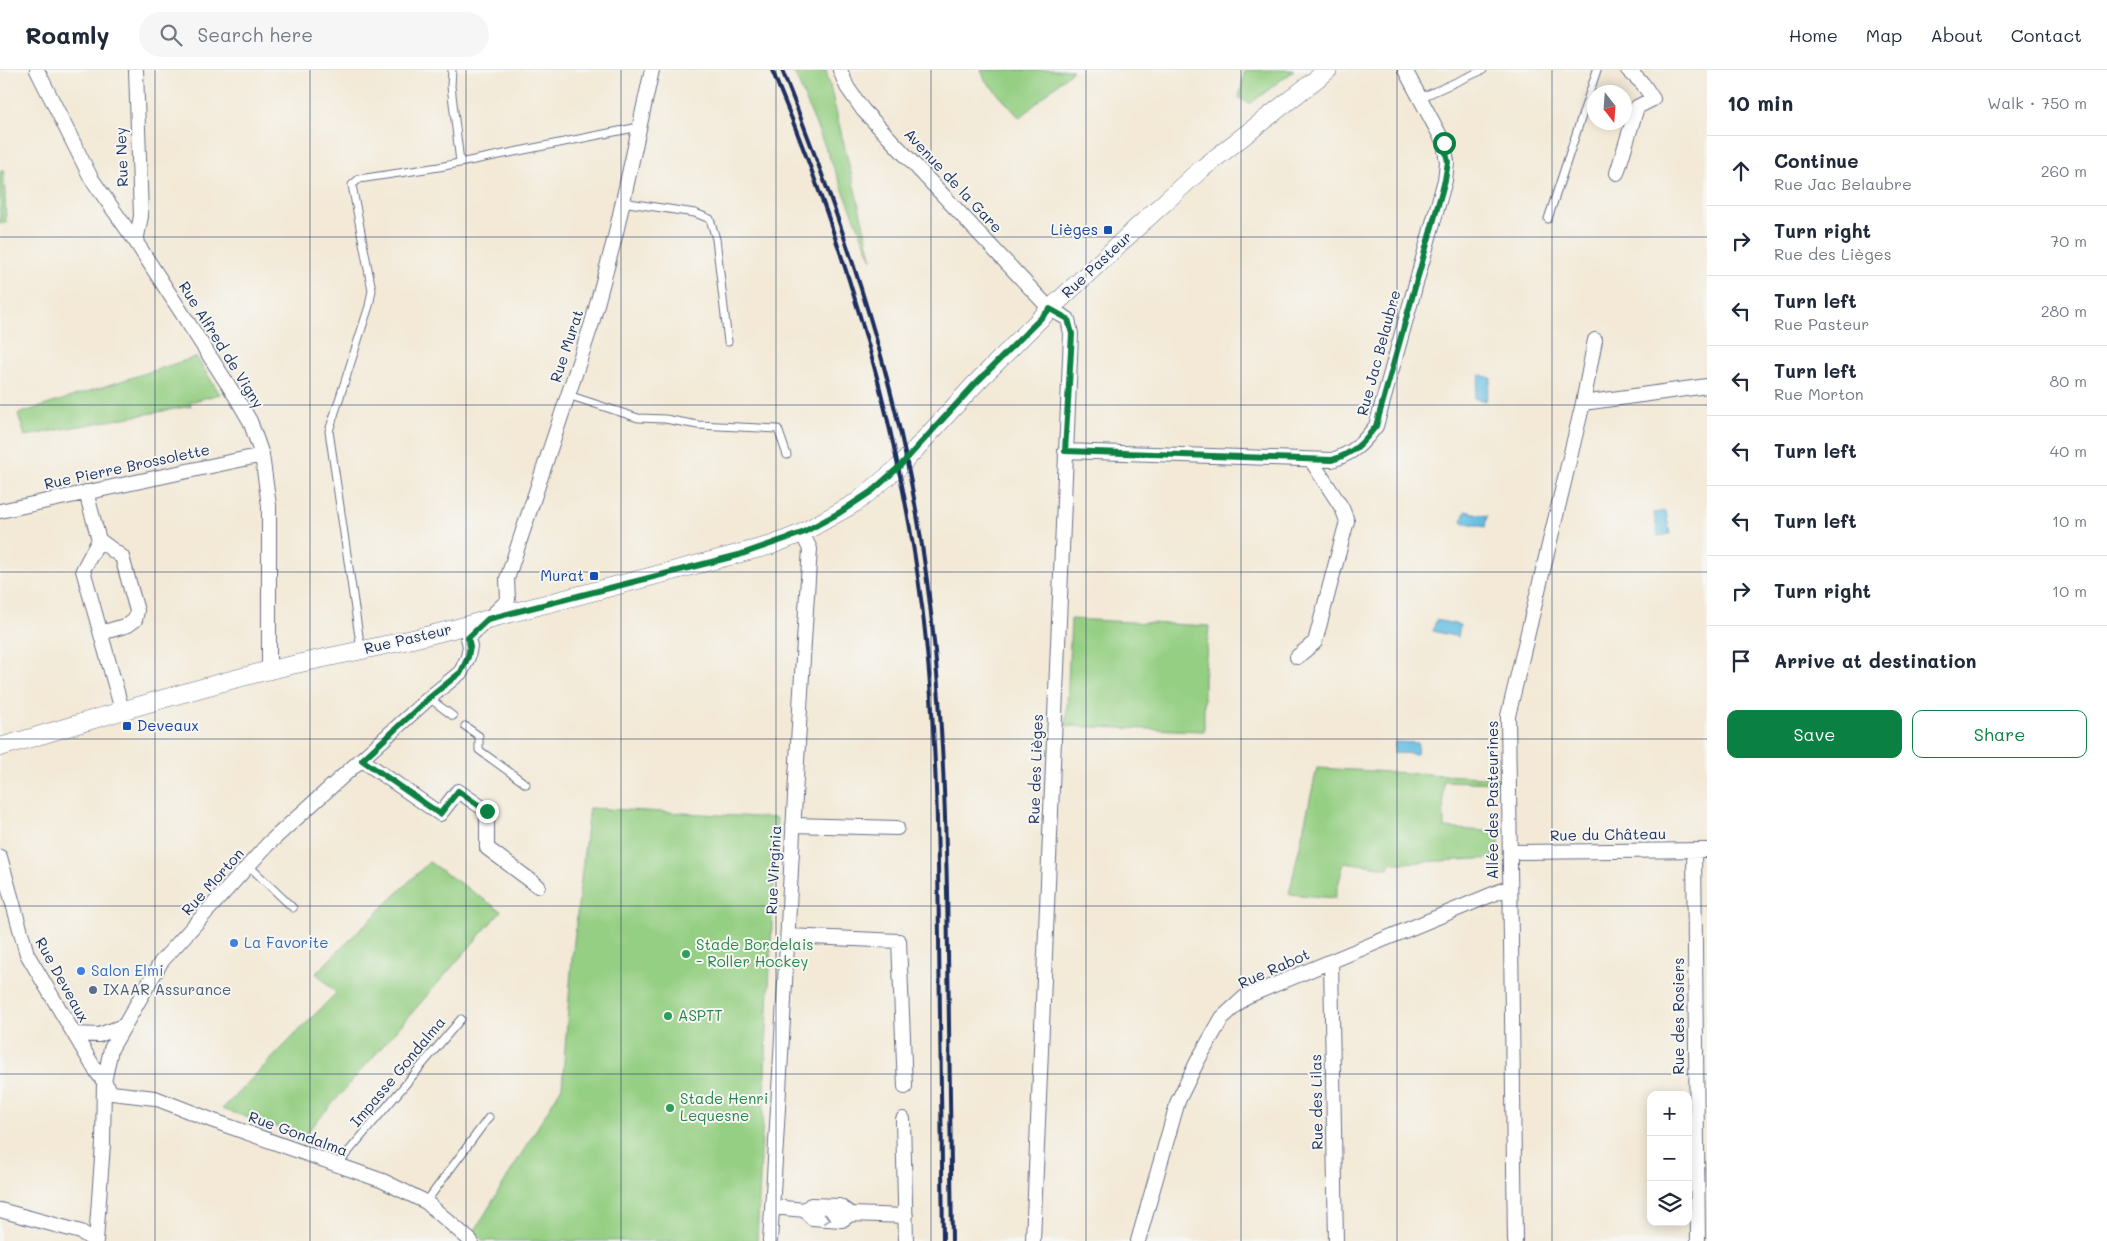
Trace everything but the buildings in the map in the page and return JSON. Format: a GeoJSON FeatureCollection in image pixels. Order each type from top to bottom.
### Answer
{"type":"FeatureCollection","features":[{"type":"Feature","properties":{"kind":"street","name":"Rue Alfred de Vigny"},"geometry":{"type":"LineString","coordinates":[[36,70],[91,178],[136,242],[250,421],[262,455],[269,506],[270,670]]}},
{"type":"Feature","properties":{"kind":"street","name":"Rue Ney"},"geometry":{"type":"LineString","coordinates":[[136,70],[141,216],[136,242]]}},
{"type":"Feature","properties":{"kind":"street","name":"Rue Murat"},"geometry":{"type":"LineString","coordinates":[[488,619],[508,600],[507,579],[592,323],[652,70]]}},
{"type":"Feature","properties":{"kind":"street","name":"Avenue de la Gare"},"geometry":{"type":"LineString","coordinates":[[840,70],[847,87],[864,110],[1050,309]]}},
{"type":"Feature","properties":{"kind":"street","name":"Rue Pasteur"},"geometry":{"type":"LineString","coordinates":[[0,747],[122,710],[270,670],[455,629],[739,555],[802,533],[857,502],[894,472],[975,384],[1050,309],[1189,180],[1328,70]]}},
{"type":"Feature","properties":{"kind":"street","name":"Rue Jac Belaubre"},"geometry":{"type":"LineString","coordinates":[[1065,451],[1332,460],[1347,455],[1360,446],[1376,426],[1445,180],[1448,162],[1444,143],[1405,70]]}},
{"type":"Feature","properties":{"kind":"street"},"geometry":{"type":"LineString","coordinates":[[1617,173],[1637,107],[1653,99],[1643,84],[1628,70]]}},
{"type":"Feature","properties":{"kind":"street","name":"Rue des Lièges"},"geometry":{"type":"LineString","coordinates":[[1033,1241],[1065,451],[1072,334],[1068,319],[1050,309]]}},
{"type":"Feature","properties":{"kind":"street","name":"Allée des Pasteurines"},"geometry":{"type":"LineString","coordinates":[[1515,1241],[1508,716],[1583,403],[1595,340]]}},
{"type":"Feature","properties":{"kind":"street"},"geometry":{"type":"LineString","coordinates":[[1583,403],[1707,386]]}},
{"type":"Feature","properties":{"kind":"street","name":"Rue Pierre Brossolette"},"geometry":{"type":"LineString","coordinates":[[0,511],[262,455]]}},
{"type":"Feature","properties":{"kind":"street"},"geometry":{"type":"LineString","coordinates":[[1297,657],[1314,642],[1347,521],[1342,508],[1311,460]]}},
{"type":"Feature","properties":{"kind":"street"},"geometry":{"type":"LineString","coordinates":[[86,492],[99,540],[122,557],[137,611],[135,620],[128,625],[101,633]]}},
{"type":"Feature","properties":{"kind":"street","name":"Rue Virginia"},"geometry":{"type":"LineString","coordinates":[[770,1241],[788,936],[795,756],[810,549],[802,533]]}},
{"type":"Feature","properties":{"kind":"street"},"geometry":{"type":"LineString","coordinates":[[99,540],[83,570],[122,710]]}},
{"type":"Feature","properties":{"kind":"street","name":"Rue Morton"},"geometry":{"type":"LineString","coordinates":[[95,1241],[103,1144],[104,1082],[111,1049],[161,962],[268,844],[429,698],[461,672],[468,657],[470,646],[468,638],[488,619]]}},
{"type":"Feature","properties":{"kind":"street"},"geometry":{"type":"LineString","coordinates":[[362,760],[440,814],[458,791],[487,811],[487,848],[538,886]]}},
{"type":"Feature","properties":{"kind":"street"},"geometry":{"type":"LineString","coordinates":[[793,825],[897,828]]}},
{"type":"Feature","properties":{"kind":"street","name":"Rue du Château"},"geometry":{"type":"LineString","coordinates":[[1510,852],[1701,850]]}},
{"type":"Feature","properties":{"kind":"street","name":"Rue des Rosiers"},"geometry":{"type":"LineString","coordinates":[[1698,1241],[1701,850]]}},
{"type":"Feature","properties":{"kind":"street","name":"Rue Deveaux"},"geometry":{"type":"LineString","coordinates":[[0,857],[27,954],[104,1082]]}},
{"type":"Feature","properties":{"kind":"street","name":"Rue Rabot"},"geometry":{"type":"LineString","coordinates":[[1138,1241],[1178,1101],[1198,1060],[1222,1018],[1245,998],[1510,887]]}},
{"type":"Feature","properties":{"kind":"street"},"geometry":{"type":"LineString","coordinates":[[788,936],[899,941],[905,1086]]}},
{"type":"Feature","properties":{"kind":"street","name":"Rue des Lilas"},"geometry":{"type":"LineString","coordinates":[[1331,962],[1336,1241]]}},
{"type":"Feature","properties":{"kind":"street"},"geometry":{"type":"LineString","coordinates":[[74,1034],[99,1035],[123,1026]]}},
{"type":"Feature","properties":{"kind":"street","name":"Rue Gondalma"},"geometry":{"type":"LineString","coordinates":[[104,1082],[112,1093],[155,1098],[383,1181],[426,1202],[471,1241]]}},
{"type":"Feature","properties":{"kind":"street"},"geometry":{"type":"LineString","coordinates":[[903,1119],[906,1241]]}},
{"type":"Feature","properties":{"kind":"street"},"geometry":{"type":"LineString","coordinates":[[772,1207],[805,1210],[811,1205],[839,1206],[851,1214],[906,1216]]}},
{"type":"Feature","properties":{"kind":"street"},"geometry":{"type":"LineString","coordinates":[[0,1210],[81,1232],[95,1241]]}},
{"type":"Feature","properties":{"kind":"lane"},"geometry":{"type":"LineString","coordinates":[[452,70],[451,86],[460,162]]}},
{"type":"Feature","properties":{"kind":"lane"},"geometry":{"type":"LineString","coordinates":[[1420,98],[1483,70]]}},
{"type":"Feature","properties":{"kind":"lane"},"geometry":{"type":"LineString","coordinates":[[1548,219],[1597,70]]}},
{"type":"Feature","properties":{"kind":"lane"},"geometry":{"type":"LineString","coordinates":[[361,650],[329,431],[369,306],[372,290],[352,185],[359,180],[439,167],[639,127]]}},
{"type":"Feature","properties":{"kind":"lane"},"geometry":{"type":"LineString","coordinates":[[622,202],[694,213],[710,219],[716,239],[728,342]]}},
{"type":"Feature","properties":{"kind":"lane"},"geometry":{"type":"LineString","coordinates":[[568,395],[638,418],[665,419],[698,425],[778,429],[787,455]]}},
{"type":"Feature","properties":{"kind":"lane"},"geometry":{"type":"LineString","coordinates":[[429,698],[453,716]]}},
{"type":"Feature","properties":{"kind":"lane"},"geometry":{"type":"LineString","coordinates":[[465,726],[479,736],[479,750],[526,784]]}},
{"type":"Feature","properties":{"kind":"lane"},"geometry":{"type":"LineString","coordinates":[[249,866],[293,908]]}},
{"type":"Feature","properties":{"kind":"lane","name":"Impasse Gondalma"},"geometry":{"type":"LineString","coordinates":[[337,1165],[461,1020]]}},
{"type":"Feature","properties":{"kind":"lane"},"geometry":{"type":"LineString","coordinates":[[426,1202],[489,1117]]}},
{"type":"Feature","properties":{"kind":"green space"},"geometry":{"type":"Polygon","coordinates":[[[793,70],[826,70],[872,260],[799,84],[793,70]]]}},
{"type":"Feature","properties":{"kind":"green space"},"geometry":{"type":"Polygon","coordinates":[[[981,70],[1073,70],[1020,118],[985,80],[981,70]]]}},
{"type":"Feature","properties":{"kind":"green space"},"geometry":{"type":"Polygon","coordinates":[[[1245,70],[1294,70],[1250,104],[1239,98],[1245,70]]]}},
{"type":"Feature","properties":{"kind":"green space"},"geometry":{"type":"Polygon","coordinates":[[[0,171],[4,171],[6,223],[0,223],[0,171]]]}},
{"type":"Feature","properties":{"kind":"green space"},"geometry":{"type":"Polygon","coordinates":[[[196,357],[220,394],[190,402],[191,406],[25,436],[18,414],[196,357]]]}},
{"type":"Feature","properties":{"kind":"green space"},"geometry":{"type":"Polygon","coordinates":[[[1071,619],[1209,626],[1204,678],[1204,731],[1066,726],[1071,619]]]}},
{"type":"Feature","properties":{"kind":"green space"},"geometry":{"type":"Polygon","coordinates":[[[1317,768],[1499,778],[1499,783],[1443,781],[1444,828],[1499,832],[1499,858],[1390,862],[1388,868],[1344,862],[1335,898],[1289,894],[1317,768]]]}},
{"type":"Feature","properties":{"kind":"green space","name":"ASPTT"},"geometry":{"type":"Polygon","coordinates":[[[589,808],[777,818],[757,1241],[483,1241],[474,1232],[562,1087],[572,959],[589,808]]]}},
{"type":"Feature","properties":{"kind":"green space"},"geometry":{"type":"Polygon","coordinates":[[[429,862],[501,911],[304,1136],[222,1109],[336,993],[316,973],[429,862]]]}},
{"type":"Feature","properties":{"kind":"water"},"geometry":{"type":"Polygon","coordinates":[[[1480,375],[1491,378],[1486,401],[1474,398],[1480,375]]]}},
{"type":"Feature","properties":{"kind":"water"},"geometry":{"type":"Polygon","coordinates":[[[1465,511],[1487,516],[1485,527],[1462,522],[1465,511]]]}},
{"type":"Feature","properties":{"kind":"water"},"geometry":{"type":"Polygon","coordinates":[[[1666,511],[1670,534],[1658,536],[1654,513],[1666,511]]]}},
{"type":"Feature","properties":{"kind":"water"},"geometry":{"type":"Polygon","coordinates":[[[1436,620],[1460,625],[1458,637],[1433,631],[1436,620]]]}},
{"type":"Feature","properties":{"kind":"water"},"geometry":{"type":"Polygon","coordinates":[[[1395,742],[1418,743],[1417,754],[1394,753],[1395,742]]]}},
{"type":"Feature","properties":{"kind":"railway"},"geometry":{"type":"LineString","coordinates":[[772,70],[798,135],[845,266],[883,400],[899,468],[912,537],[927,648],[937,815],[943,1241]]}},
{"type":"Feature","properties":{"kind":"railway"},"geometry":{"type":"LineString","coordinates":[[782,70],[819,165],[868,310],[895,408],[918,519],[934,642],[946,829],[952,1241]]}},
{"type":"Feature","properties":{"kind":"place","name":"Lièges"},"geometry":{"type":"Point","coordinates":[1108,230]}},
{"type":"Feature","properties":{"kind":"place","name":"Murat"},"geometry":{"type":"Point","coordinates":[594,576]}},
{"type":"Feature","properties":{"kind":"place","name":"Deveaux"},"geometry":{"type":"Point","coordinates":[127,726]}},
{"type":"Feature","properties":{"kind":"place","name":"La Favorite"},"geometry":{"type":"Point","coordinates":[234,943]}},
{"type":"Feature","properties":{"kind":"place","name":"Stade Bordelais - Roller Hockey"},"geometry":{"type":"Point","coordinates":[686,954]}},
{"type":"Feature","properties":{"kind":"place","name":"Salon Elmi"},"geometry":{"type":"Point","coordinates":[81,971]}},
{"type":"Feature","properties":{"kind":"place","name":"IXAAR Assurance"},"geometry":{"type":"Point","coordinates":[93,990]}},
{"type":"Feature","properties":{"kind":"place","name":"ASPTT"},"geometry":{"type":"Point","coordinates":[668,1016]}},
{"type":"Feature","properties":{"kind":"place","name":"Stade Henri Lequesne"},"geometry":{"type":"Point","coordinates":[670,1108]}},
{"type":"Feature","properties":{"kind":"route"},"geometry":{"type":"LineString","coordinates":[[487,811],[458,791],[440,814],[362,760],[429,698],[461,672],[468,657],[470,646],[468,638],[488,619],[739,555],[802,533],[839,513],[872,491],[899,467],[975,384],[1050,309],[1068,319],[1072,334],[1065,451],[1332,460],[1347,455],[1360,446],[1376,426],[1445,180],[1448,162],[1444,143]]}}]}
